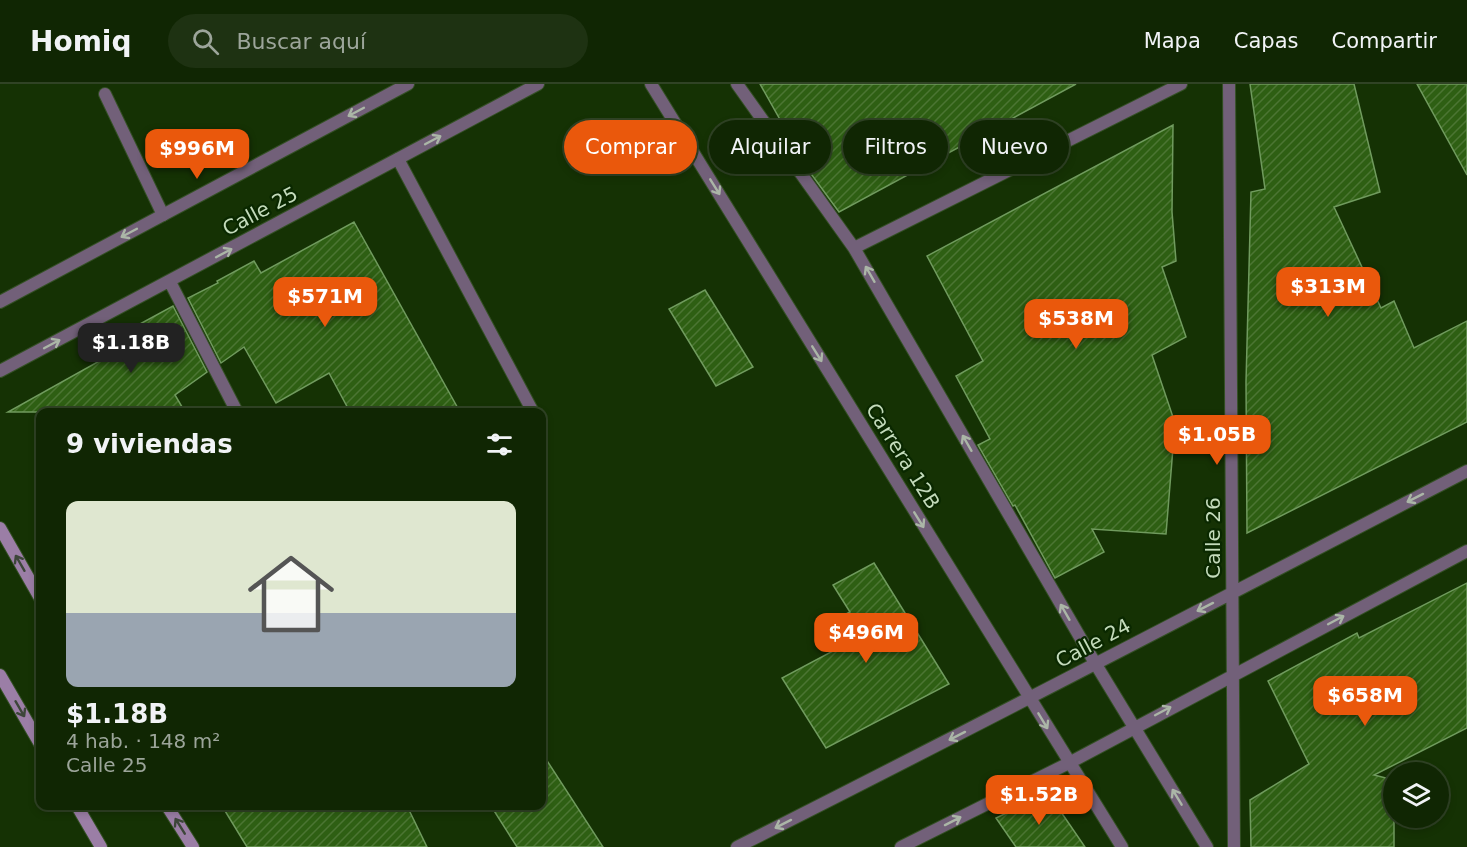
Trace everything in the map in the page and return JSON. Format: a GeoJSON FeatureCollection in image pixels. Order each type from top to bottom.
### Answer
{"type":"FeatureCollection","features":[{"type":"Feature","properties":{"kind":"main road"},"geometry":{"type":"LineString","coordinates":[[0,528],[36,591]]}},
{"type":"Feature","properties":{"kind":"main road"},"geometry":{"type":"LineString","coordinates":[[0,675],[36,737]]}},
{"type":"Feature","properties":{"kind":"main road"},"geometry":{"type":"LineString","coordinates":[[79,810],[101,847]]}},
{"type":"Feature","properties":{"kind":"main road"},"geometry":{"type":"LineString","coordinates":[[170,810],[194,847]]}},
{"type":"Feature","properties":{"kind":"street"},"geometry":{"type":"LineString","coordinates":[[0,302],[408,84]]}},
{"type":"Feature","properties":{"kind":"street","name":"Calle 25"},"geometry":{"type":"LineString","coordinates":[[0,371],[538,84]]}},
{"type":"Feature","properties":{"kind":"street","name":"Carrera 12B"},"geometry":{"type":"LineString","coordinates":[[651,84],[1122,847]]}},
{"type":"Feature","properties":{"kind":"street"},"geometry":{"type":"LineString","coordinates":[[737,84],[854,248],[1095,663],[1207,847]]}},
{"type":"Feature","properties":{"kind":"street"},"geometry":{"type":"LineString","coordinates":[[854,248],[1180,84]]}},
{"type":"Feature","properties":{"kind":"street","name":"Calle 26"},"geometry":{"type":"LineString","coordinates":[[1229,84],[1234,847]]}},
{"type":"Feature","properties":{"kind":"street"},"geometry":{"type":"LineString","coordinates":[[105,93],[163,215]]}},
{"type":"Feature","properties":{"kind":"street"},"geometry":{"type":"LineString","coordinates":[[398,159],[530,408]]}},
{"type":"Feature","properties":{"kind":"street"},"geometry":{"type":"LineString","coordinates":[[170,282],[235,408]]}},
{"type":"Feature","properties":{"kind":"street","name":"Calle 24"},"geometry":{"type":"LineString","coordinates":[[737,847],[1030,699],[1095,663],[1467,471]]}},
{"type":"Feature","properties":{"kind":"street"},"geometry":{"type":"LineString","coordinates":[[901,847],[1069,763],[1467,551]]}},
{"type":"Feature","properties":{"kind":"building"},"geometry":{"type":"Polygon","coordinates":[[[760,84],[1076,84],[1009,120],[960,120],[960,147],[948,153],[948,120],[843,120],[843,174],[909,174],[839,212],[811,174],[831,174],[831,120],[780,120],[760,84]]]}},
{"type":"Feature","properties":{"kind":"building"},"geometry":{"type":"Polygon","coordinates":[[[1250,84],[1354,84],[1380,192],[1334,207],[1381,308],[1394,301],[1414,348],[1467,321],[1467,422],[1247,533],[1246,382],[1251,192],[1265,189],[1250,84]]]}},
{"type":"Feature","properties":{"kind":"building"},"geometry":{"type":"Polygon","coordinates":[[[1417,84],[1467,84],[1467,175],[1417,84]]]}},
{"type":"Feature","properties":{"kind":"building"},"geometry":{"type":"Polygon","coordinates":[[[1173,125],[1172,212],[1176,261],[1162,267],[1186,337],[1152,355],[1175,423],[1166,534],[1092,529],[1104,552],[1055,578],[1015,505],[1013,506],[978,445],[990,439],[956,376],[983,361],[927,256],[1173,125]]]}},
{"type":"Feature","properties":{"kind":"building"},"geometry":{"type":"Polygon","coordinates":[[[354,222],[458,408],[348,408],[329,373],[276,403],[244,347],[221,363],[188,298],[254,261],[261,273],[354,222]]]}},
{"type":"Feature","properties":{"kind":"building"},"geometry":{"type":"Polygon","coordinates":[[[705,290],[753,367],[716,386],[669,309],[705,290]]]}},
{"type":"Feature","properties":{"kind":"building"},"geometry":{"type":"Polygon","coordinates":[[[173,306],[207,372],[175,395],[183,408],[36,408],[36,412],[8,412],[121,349],[114,338],[173,306]]]}},
{"type":"Feature","properties":{"kind":"building"},"geometry":{"type":"Polygon","coordinates":[[[874,563],[949,684],[826,748],[782,678],[850,642],[836,619],[850,612],[833,585],[874,563]]]}},
{"type":"Feature","properties":{"kind":"building"},"geometry":{"type":"Polygon","coordinates":[[[1467,583],[1467,728],[1400,762],[1383,762],[1383,770],[1374,775],[1383,777],[1383,828],[1394,828],[1394,847],[1251,847],[1250,800],[1309,764],[1268,681],[1357,633],[1359,638],[1467,583]]]}},
{"type":"Feature","properties":{"kind":"building"},"geometry":{"type":"Polygon","coordinates":[[[546,759],[603,847],[517,847],[494,810],[546,810],[546,759]]]}},
{"type":"Feature","properties":{"kind":"building"},"geometry":{"type":"Polygon","coordinates":[[[1048,793],[1085,847],[1016,847],[996,818],[1048,793]]]}},
{"type":"Feature","properties":{"kind":"building"},"geometry":{"type":"Polygon","coordinates":[[[224,810],[409,810],[427,847],[247,847],[224,810]]]}}]}
